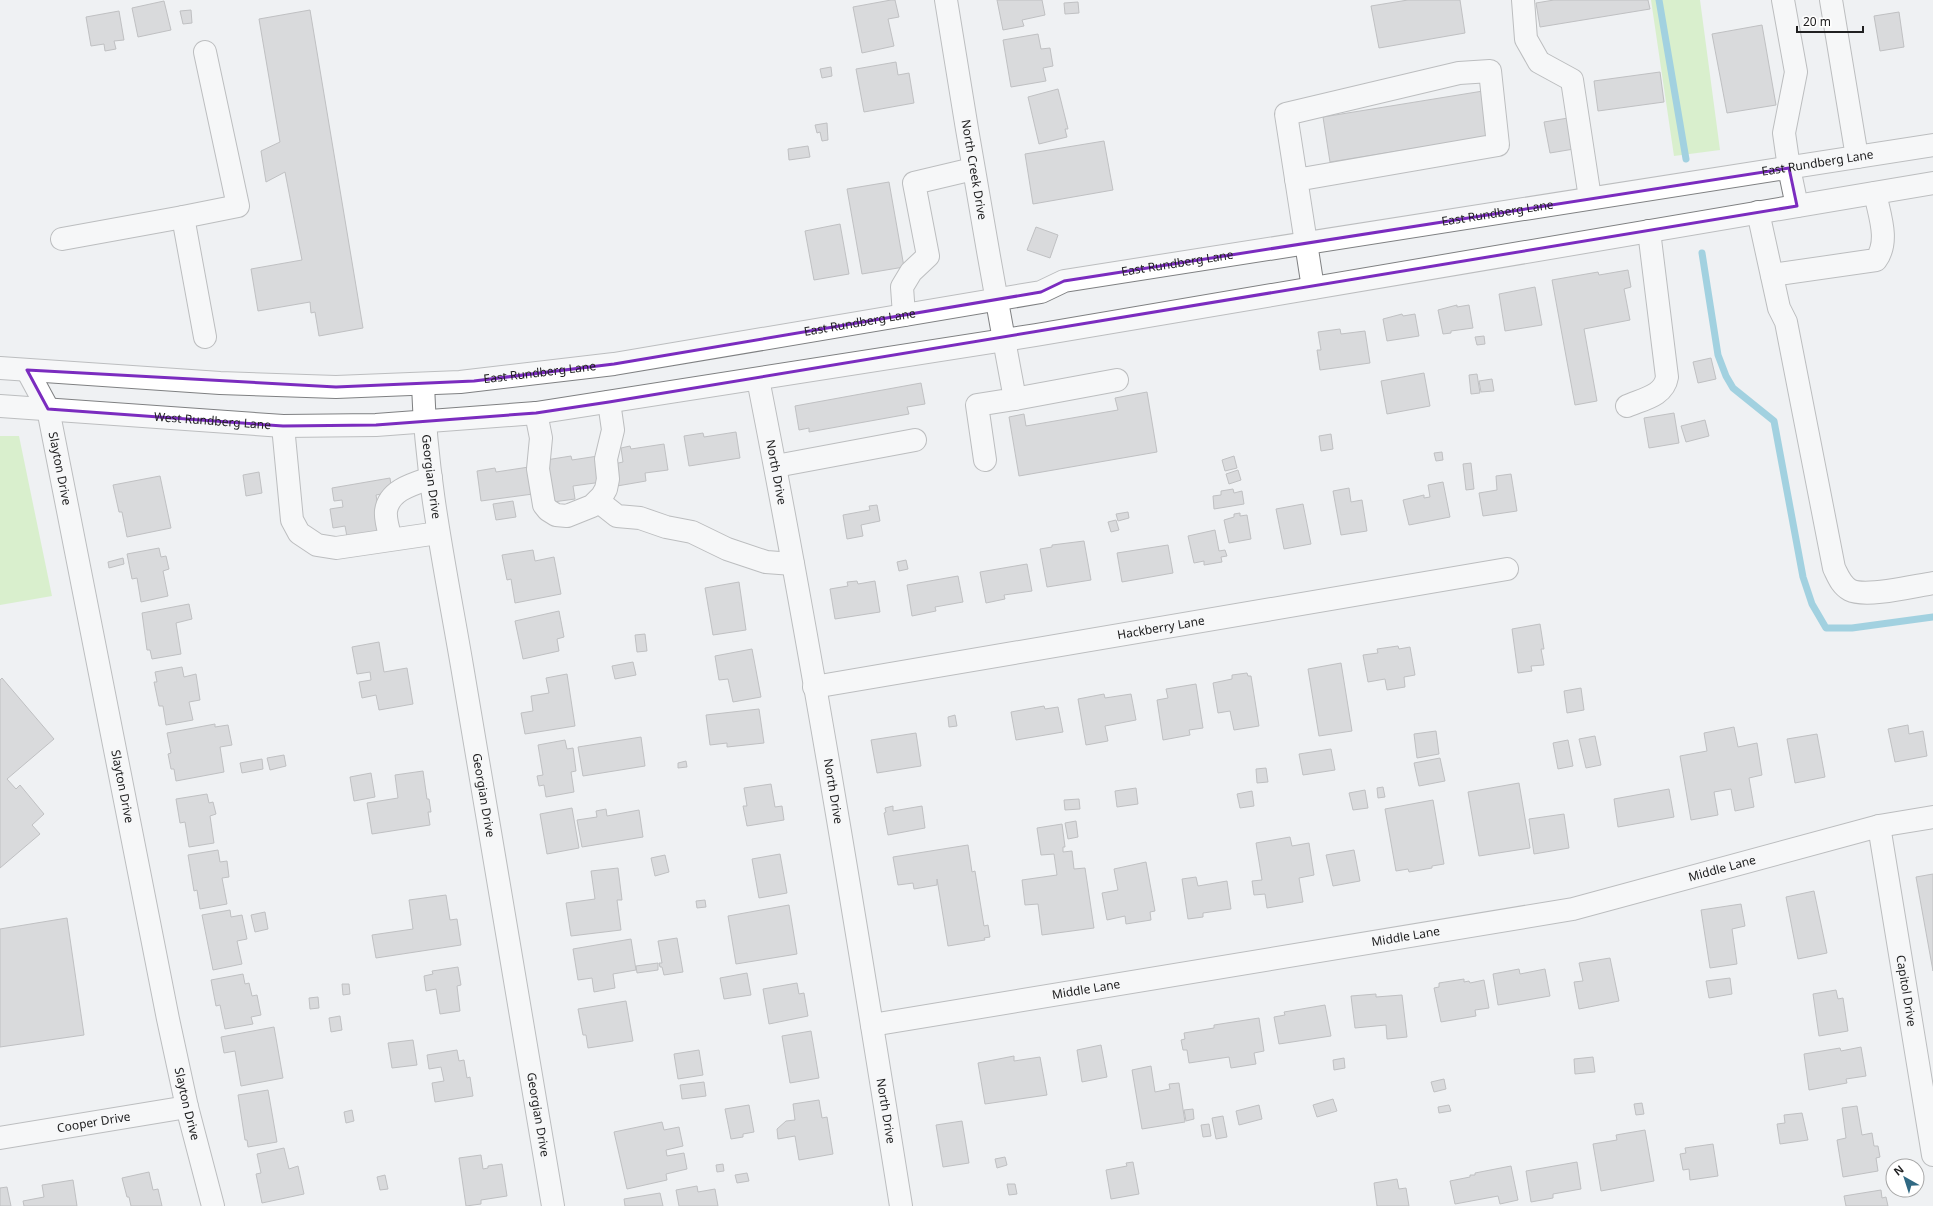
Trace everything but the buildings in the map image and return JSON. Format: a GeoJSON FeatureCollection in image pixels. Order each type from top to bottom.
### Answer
{"type":"FeatureCollection","features":[{"type":"Feature","properties":{"kind":"street","name":"North Creek Drive"},"geometry":{"type":"LineString","coordinates":[[946,0],[984,234],[998,299],[1014,399]]}},
{"type":"Feature","properties":{"kind":"street"},"geometry":{"type":"LineString","coordinates":[[1523,0],[1526,39],[1539,62],[1572,80],[1590,198]]}},
{"type":"Feature","properties":{"kind":"street"},"geometry":{"type":"LineString","coordinates":[[1783,0],[1796,72],[1784,133],[1789,168],[1797,206]]}},
{"type":"Feature","properties":{"kind":"street"},"geometry":{"type":"LineString","coordinates":[[1831,0],[1857,157]]}},
{"type":"Feature","properties":{"kind":"street"},"geometry":{"type":"LineString","coordinates":[[62,239],[238,206],[205,52]]}},
{"type":"Feature","properties":{"kind":"street"},"geometry":{"type":"LineString","coordinates":[[1296,180],[1498,145],[1490,71],[1459,73],[1286,114],[1296,180],[1313,288]]}},
{"type":"Feature","properties":{"kind":"street","name":"East Rundberg Lane"},"geometry":{"type":"LineString","coordinates":[[423,384],[474,381],[614,364],[1041,292],[1064,281],[1933,145]]}},
{"type":"Feature","properties":{"kind":"street"},"geometry":{"type":"LineString","coordinates":[[904,315],[902,287],[911,272],[928,256],[914,183],[973,169]]}},
{"type":"Feature","properties":{"kind":"street"},"geometry":{"type":"LineString","coordinates":[[424,420],[536,413],[1005,340],[1933,183]]}},
{"type":"Feature","properties":{"kind":"street"},"geometry":{"type":"LineString","coordinates":[[1772,275],[1876,260],[1881,253],[1884,242],[1875,193]]}},
{"type":"Feature","properties":{"kind":"street"},"geometry":{"type":"LineString","coordinates":[[1758,212],[1779,308],[1786,322],[1834,568],[1839,581],[1849,590],[1863,594],[1933,583]]}},
{"type":"Feature","properties":{"kind":"street"},"geometry":{"type":"LineString","coordinates":[[183,217],[204,337]]}},
{"type":"Feature","properties":{"kind":"street"},"geometry":{"type":"LineString","coordinates":[[1627,406],[1658,394],[1665,386],[1667,377],[1649,231]]}},
{"type":"Feature","properties":{"kind":"street"},"geometry":{"type":"LineString","coordinates":[[0,368],[220,383],[313,386],[423,384]]}},
{"type":"Feature","properties":{"kind":"street","name":"Slayton Drive"},"geometry":{"type":"LineString","coordinates":[[26,370],[48,409],[145,908],[187,1107],[212,1206]]}},
{"type":"Feature","properties":{"kind":"street","name":"North Drive"},"geometry":{"type":"LineString","coordinates":[[758,378],[776,466],[793,564],[872,1025],[901,1206]]}},
{"type":"Feature","properties":{"kind":"street"},"geometry":{"type":"LineString","coordinates":[[985,460],[977,405],[1117,380]]}},
{"type":"Feature","properties":{"kind":"street","name":"Georgian Drive"},"geometry":{"type":"LineString","coordinates":[[423,384],[424,420],[438,533],[521,1005],[553,1206]]}},
{"type":"Feature","properties":{"kind":"street"},"geometry":{"type":"LineString","coordinates":[[536,413],[541,438],[538,469],[544,505],[548,510],[563,517],[583,511],[598,501],[606,489],[608,479],[606,459],[613,422],[609,402]]}},
{"type":"Feature","properties":{"kind":"street","name":"West Rundberg Lane"},"geometry":{"type":"LineString","coordinates":[[0,406],[283,426],[376,425],[424,420]]}},
{"type":"Feature","properties":{"kind":"street"},"geometry":{"type":"LineString","coordinates":[[283,426],[292,520],[299,533],[317,545],[336,548],[438,533]]}},
{"type":"Feature","properties":{"kind":"street"},"geometry":{"type":"LineString","coordinates":[[776,466],[915,440]]}},
{"type":"Feature","properties":{"kind":"street"},"geometry":{"type":"LineString","coordinates":[[391,539],[386,513],[389,502],[397,493],[409,486],[431,478]]}},
{"type":"Feature","properties":{"kind":"street"},"geometry":{"type":"LineString","coordinates":[[598,501],[617,516],[640,518],[666,527],[692,532],[727,549],[766,562],[793,564]]}},
{"type":"Feature","properties":{"kind":"street","name":"Hackberry Lane"},"geometry":{"type":"LineString","coordinates":[[814,687],[1507,569]]}},
{"type":"Feature","properties":{"kind":"street","name":"Middle Lane"},"geometry":{"type":"LineString","coordinates":[[872,1025],[1573,909],[1879,826],[1933,817]]}},
{"type":"Feature","properties":{"kind":"street","name":"Capitol Drive"},"geometry":{"type":"LineString","coordinates":[[1879,826],[1933,1156]]}},
{"type":"Feature","properties":{"kind":"street","name":"Cooper Drive"},"geometry":{"type":"LineString","coordinates":[[0,1138],[187,1107]]}},
{"type":"Feature","properties":{"kind":"highlighted area"},"geometry":{"type":"Polygon","coordinates":[[[1789,168],[1797,206],[536,413],[376,425],[283,426],[48,409],[27,370],[336,387],[474,381],[614,364],[1041,292],[1064,281],[1789,168]]]}},
{"type":"Feature","properties":{"kind":"green space"},"geometry":{"type":"Polygon","coordinates":[[[1651,0],[1700,0],[1720,150],[1674,156],[1651,0]]]}},
{"type":"Feature","properties":{"kind":"green space"},"geometry":{"type":"Polygon","coordinates":[[[0,436],[19,436],[52,596],[0,605],[0,436]]]}},
{"type":"Feature","properties":{"kind":"waterway"},"geometry":{"type":"LineString","coordinates":[[1659,0],[1686,159]]}},
{"type":"Feature","properties":{"kind":"waterway"},"geometry":{"type":"LineString","coordinates":[[1702,253],[1718,355],[1726,376],[1733,388],[1774,421],[1803,577],[1812,604],[1826,628],[1852,628],[1933,617]]}}]}
